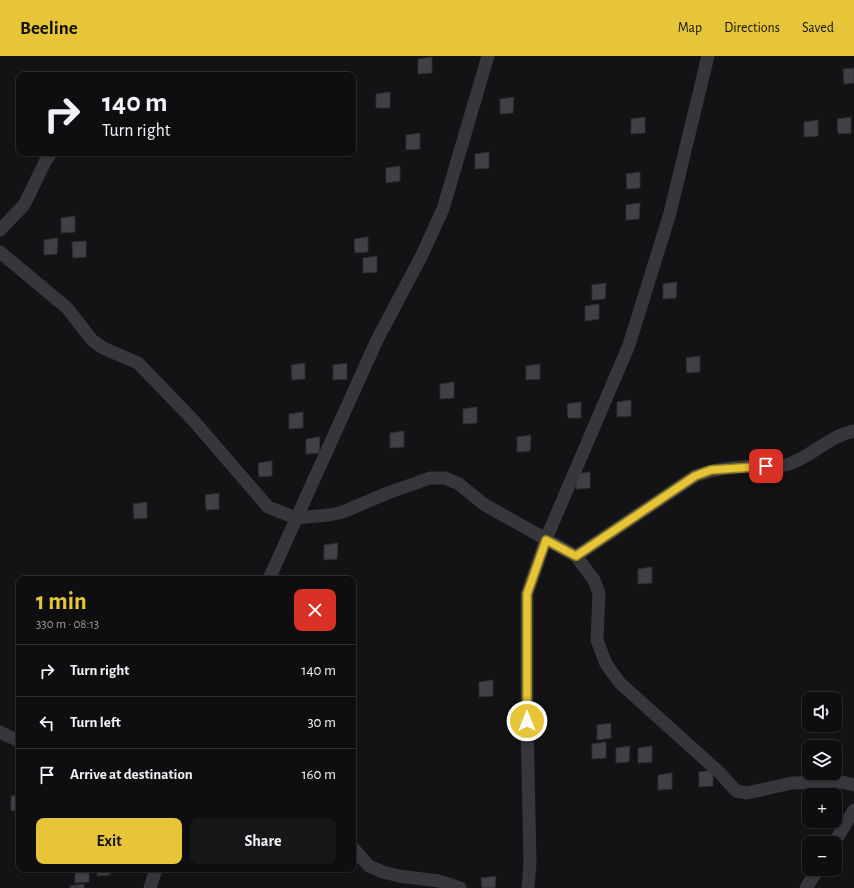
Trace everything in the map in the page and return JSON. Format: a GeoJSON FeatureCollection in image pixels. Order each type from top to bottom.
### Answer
{"type":"FeatureCollection","features":[{"type":"Feature","properties":{"kind":"street"},"geometry":{"type":"LineString","coordinates":[[270,576],[377,340],[422,255],[443,209],[488,56]]}},
{"type":"Feature","properties":{"kind":"street"},"geometry":{"type":"LineString","coordinates":[[528,888],[530,862],[527,721],[527,594],[546,540],[629,345],[670,213],[708,56]]}},
{"type":"Feature","properties":{"kind":"street"},"geometry":{"type":"LineString","coordinates":[[0,230],[24,204],[49,156]]}},
{"type":"Feature","properties":{"kind":"street"},"geometry":{"type":"LineString","coordinates":[[0,252],[67,308],[92,340],[103,348],[138,363],[193,420],[268,507],[296,518],[343,512],[385,494],[430,478],[445,478],[459,484],[485,505],[576,556],[594,580],[599,593],[597,640],[606,664],[620,683],[693,748],[736,791],[747,793],[792,782],[842,782],[854,785]]}},
{"type":"Feature","properties":{"kind":"street"},"geometry":{"type":"LineString","coordinates":[[576,556],[695,476],[711,470],[738,466],[784,466],[798,461],[841,434],[854,431]]}},
{"type":"Feature","properties":{"kind":"street"},"geometry":{"type":"LineString","coordinates":[[0,732],[16,740]]}},
{"type":"Feature","properties":{"kind":"street"},"geometry":{"type":"LineString","coordinates":[[838,836],[854,810]]}},
{"type":"Feature","properties":{"kind":"street"},"geometry":{"type":"LineString","coordinates":[[356,851],[369,866],[383,872],[399,876],[439,881],[460,888]]}},
{"type":"Feature","properties":{"kind":"street"},"geometry":{"type":"LineString","coordinates":[[150,888],[155,872]]}},
{"type":"Feature","properties":{"kind":"street"},"geometry":{"type":"LineString","coordinates":[[806,888],[814,876]]}},
{"type":"Feature","properties":{"kind":"building"},"geometry":{"type":"Polygon","coordinates":[[[432,57],[432,73],[418,74],[418,59],[432,57]]]}},
{"type":"Feature","properties":{"kind":"building"},"geometry":{"type":"Polygon","coordinates":[[[854,68],[854,83],[844,84],[843,69],[854,68]]]}},
{"type":"Feature","properties":{"kind":"building"},"geometry":{"type":"Polygon","coordinates":[[[390,92],[390,108],[376,108],[376,94],[390,92]]]}},
{"type":"Feature","properties":{"kind":"building"},"geometry":{"type":"Polygon","coordinates":[[[514,97],[513,113],[500,114],[500,99],[514,97]]]}},
{"type":"Feature","properties":{"kind":"building"},"geometry":{"type":"Polygon","coordinates":[[[645,117],[645,133],[631,134],[631,119],[645,117]]]}},
{"type":"Feature","properties":{"kind":"building"},"geometry":{"type":"Polygon","coordinates":[[[851,117],[851,133],[838,134],[837,119],[851,117]]]}},
{"type":"Feature","properties":{"kind":"building"},"geometry":{"type":"Polygon","coordinates":[[[818,120],[818,136],[804,137],[804,122],[818,120]]]}},
{"type":"Feature","properties":{"kind":"building"},"geometry":{"type":"Polygon","coordinates":[[[420,133],[420,149],[406,150],[406,135],[420,133]]]}},
{"type":"Feature","properties":{"kind":"building"},"geometry":{"type":"Polygon","coordinates":[[[489,152],[489,168],[475,169],[475,154],[489,152]]]}},
{"type":"Feature","properties":{"kind":"building"},"geometry":{"type":"Polygon","coordinates":[[[400,166],[400,181],[386,183],[386,168],[400,166]]]}},
{"type":"Feature","properties":{"kind":"building"},"geometry":{"type":"Polygon","coordinates":[[[640,172],[640,188],[627,189],[626,174],[640,172]]]}},
{"type":"Feature","properties":{"kind":"building"},"geometry":{"type":"Polygon","coordinates":[[[640,203],[639,219],[626,220],[626,205],[640,203]]]}},
{"type":"Feature","properties":{"kind":"building"},"geometry":{"type":"Polygon","coordinates":[[[75,216],[75,232],[61,233],[61,218],[75,216]]]}},
{"type":"Feature","properties":{"kind":"building"},"geometry":{"type":"Polygon","coordinates":[[[368,237],[368,252],[355,253],[354,239],[368,237]]]}},
{"type":"Feature","properties":{"kind":"building"},"geometry":{"type":"Polygon","coordinates":[[[58,238],[57,254],[44,255],[44,240],[58,238]]]}},
{"type":"Feature","properties":{"kind":"building"},"geometry":{"type":"Polygon","coordinates":[[[86,241],[86,257],[73,258],[72,242],[86,241]]]}},
{"type":"Feature","properties":{"kind":"building"},"geometry":{"type":"Polygon","coordinates":[[[377,256],[377,272],[363,273],[363,258],[377,256]]]}},
{"type":"Feature","properties":{"kind":"building"},"geometry":{"type":"Polygon","coordinates":[[[677,282],[676,298],[663,299],[663,284],[677,282]]]}},
{"type":"Feature","properties":{"kind":"building"},"geometry":{"type":"Polygon","coordinates":[[[606,283],[605,299],[592,300],[592,285],[606,283]]]}},
{"type":"Feature","properties":{"kind":"building"},"geometry":{"type":"Polygon","coordinates":[[[599,304],[599,319],[585,321],[585,306],[599,304]]]}},
{"type":"Feature","properties":{"kind":"building"},"geometry":{"type":"Polygon","coordinates":[[[700,356],[700,372],[687,373],[686,358],[700,356]]]}},
{"type":"Feature","properties":{"kind":"building"},"geometry":{"type":"Polygon","coordinates":[[[305,363],[305,379],[292,380],[291,365],[305,363]]]}},
{"type":"Feature","properties":{"kind":"building"},"geometry":{"type":"Polygon","coordinates":[[[347,363],[347,379],[333,380],[333,365],[347,363]]]}},
{"type":"Feature","properties":{"kind":"building"},"geometry":{"type":"Polygon","coordinates":[[[540,364],[540,379],[526,380],[526,366],[540,364]]]}},
{"type":"Feature","properties":{"kind":"building"},"geometry":{"type":"Polygon","coordinates":[[[454,382],[454,398],[440,399],[440,384],[454,382]]]}},
{"type":"Feature","properties":{"kind":"building"},"geometry":{"type":"Polygon","coordinates":[[[631,400],[631,416],[617,417],[617,402],[631,400]]]}},
{"type":"Feature","properties":{"kind":"building"},"geometry":{"type":"Polygon","coordinates":[[[581,402],[581,418],[568,418],[567,404],[581,402]]]}},
{"type":"Feature","properties":{"kind":"building"},"geometry":{"type":"Polygon","coordinates":[[[477,407],[477,423],[463,424],[463,409],[477,407]]]}},
{"type":"Feature","properties":{"kind":"building"},"geometry":{"type":"Polygon","coordinates":[[[303,412],[303,428],[289,429],[289,414],[303,412]]]}},
{"type":"Feature","properties":{"kind":"building"},"geometry":{"type":"Polygon","coordinates":[[[404,431],[404,447],[390,448],[390,433],[404,431]]]}},
{"type":"Feature","properties":{"kind":"building"},"geometry":{"type":"Polygon","coordinates":[[[531,435],[530,451],[517,452],[517,437],[531,435]]]}},
{"type":"Feature","properties":{"kind":"building"},"geometry":{"type":"Polygon","coordinates":[[[320,437],[319,453],[306,454],[306,439],[320,437]]]}},
{"type":"Feature","properties":{"kind":"building"},"geometry":{"type":"Polygon","coordinates":[[[272,461],[272,476],[259,477],[258,463],[272,461]]]}},
{"type":"Feature","properties":{"kind":"building"},"geometry":{"type":"Polygon","coordinates":[[[590,472],[590,488],[576,489],[576,474],[590,472]]]}},
{"type":"Feature","properties":{"kind":"building"},"geometry":{"type":"Polygon","coordinates":[[[219,493],[219,509],[206,510],[205,495],[219,493]]]}},
{"type":"Feature","properties":{"kind":"building"},"geometry":{"type":"Polygon","coordinates":[[[147,502],[147,518],[134,519],[133,504],[147,502]]]}},
{"type":"Feature","properties":{"kind":"building"},"geometry":{"type":"Polygon","coordinates":[[[338,543],[337,559],[324,560],[324,545],[338,543]]]}},
{"type":"Feature","properties":{"kind":"building"},"geometry":{"type":"Polygon","coordinates":[[[652,567],[652,583],[638,584],[638,569],[652,567]]]}},
{"type":"Feature","properties":{"kind":"building"},"geometry":{"type":"Polygon","coordinates":[[[493,680],[493,696],[479,697],[479,682],[493,680]]]}},
{"type":"Feature","properties":{"kind":"building"},"geometry":{"type":"Polygon","coordinates":[[[611,723],[611,738],[597,740],[597,725],[611,723]]]}},
{"type":"Feature","properties":{"kind":"building"},"geometry":{"type":"Polygon","coordinates":[[[606,742],[606,758],[592,759],[592,744],[606,742]]]}},
{"type":"Feature","properties":{"kind":"building"},"geometry":{"type":"Polygon","coordinates":[[[630,746],[629,762],[616,763],[616,748],[630,746]]]}},
{"type":"Feature","properties":{"kind":"building"},"geometry":{"type":"Polygon","coordinates":[[[652,746],[652,762],[638,763],[638,748],[652,746]]]}},
{"type":"Feature","properties":{"kind":"building"},"geometry":{"type":"Polygon","coordinates":[[[713,770],[713,786],[699,787],[699,772],[713,770]]]}},
{"type":"Feature","properties":{"kind":"building"},"geometry":{"type":"Polygon","coordinates":[[[672,773],[672,789],[658,790],[658,775],[672,773]]]}},
{"type":"Feature","properties":{"kind":"building"},"geometry":{"type":"Polygon","coordinates":[[[16,795],[16,810],[11,811],[11,796],[16,795]]]}},
{"type":"Feature","properties":{"kind":"building"},"geometry":{"type":"Polygon","coordinates":[[[75,872],[89,872],[89,882],[75,883],[75,872]]]}},
{"type":"Feature","properties":{"kind":"building"},"geometry":{"type":"Polygon","coordinates":[[[97,872],[110,872],[110,875],[97,876],[97,872]]]}},
{"type":"Feature","properties":{"kind":"building"},"geometry":{"type":"Polygon","coordinates":[[[496,876],[495,888],[482,888],[481,878],[496,876]]]}},
{"type":"Feature","properties":{"kind":"building"},"geometry":{"type":"Polygon","coordinates":[[[84,884],[84,888],[70,888],[70,886],[84,884]]]}},
{"type":"Feature","properties":{"kind":"route"},"geometry":{"type":"LineString","coordinates":[[527,721],[527,594],[546,540],[576,556],[619,529],[695,476],[711,470],[738,466],[766,466]]}}]}
